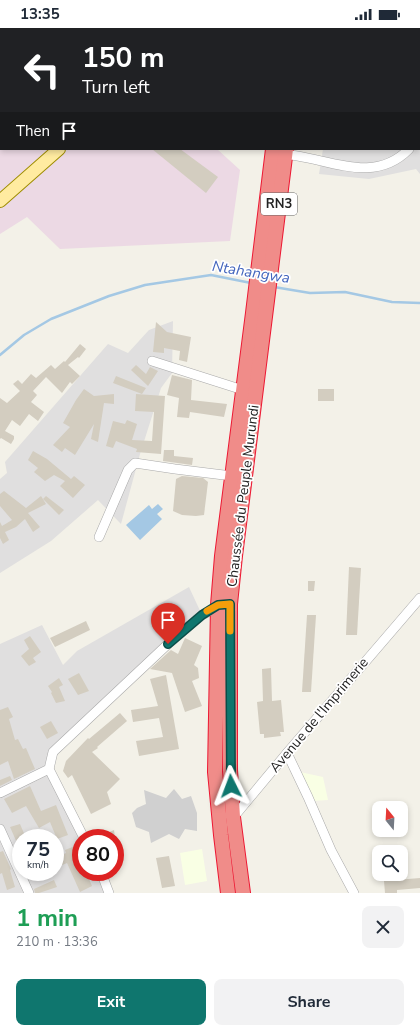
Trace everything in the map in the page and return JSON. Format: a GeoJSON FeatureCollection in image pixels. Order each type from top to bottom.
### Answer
{"type":"FeatureCollection","features":[{"type":"Feature","properties":{"kind":"highway","name":"Chaussée du Peuple Murundi"},"geometry":{"type":"LineString","coordinates":[[228,893],[215,772],[224,604],[235,556],[260,313],[279,152]]}},
{"type":"Feature","properties":{"kind":"highway","name":"Chaussée du Peuple Murundi"},"geometry":{"type":"LineString","coordinates":[[243,893],[233,817],[230,770],[222,556],[243,390],[260,313]]}},
{"type":"Feature","properties":{"kind":"main road"},"geometry":{"type":"LineString","coordinates":[[0,200],[59,150]]}},
{"type":"Feature","properties":{"kind":"street"},"geometry":{"type":"LineString","coordinates":[[279,152],[358,168],[385,166],[402,157],[408,150]]}},
{"type":"Feature","properties":{"kind":"street"},"geometry":{"type":"LineString","coordinates":[[152,361],[243,390]]}},
{"type":"Feature","properties":{"kind":"street"},"geometry":{"type":"LineString","coordinates":[[100,537],[128,470],[135,463],[232,476]]}},
{"type":"Feature","properties":{"kind":"street","name":"Avenue de l'Imprimerie"},"geometry":{"type":"LineString","coordinates":[[221,835],[233,817],[420,598]]}},
{"type":"Feature","properties":{"kind":"street"},"geometry":{"type":"LineString","coordinates":[[79,829],[49,769],[53,752],[168,644],[202,615],[224,604]]}},
{"type":"Feature","properties":{"kind":"street"},"geometry":{"type":"LineString","coordinates":[[287,753],[331,850],[354,893]]}},
{"type":"Feature","properties":{"kind":"street"},"geometry":{"type":"LineString","coordinates":[[0,793],[49,769]]}},
{"type":"Feature","properties":{"kind":"street"},"geometry":{"type":"LineString","coordinates":[[0,830],[29,893]]}},
{"type":"Feature","properties":{"kind":"street"},"geometry":{"type":"LineString","coordinates":[[99,893],[108,891],[104,881]]}},
{"type":"Feature","properties":{"kind":"shaded area"},"geometry":{"type":"Polygon","coordinates":[[[0,150],[51,150],[0,198],[0,150]]]}},
{"type":"Feature","properties":{"kind":"shaded area"},"geometry":{"type":"Polygon","coordinates":[[[67,150],[218,150],[240,170],[230,241],[60,249],[27,217],[0,234],[0,203],[67,150]]]}},
{"type":"Feature","properties":{"kind":"shaded area"},"geometry":{"type":"Polygon","coordinates":[[[323,150],[420,150],[420,174],[416,169],[369,179],[319,174],[323,150]]]}},
{"type":"Feature","properties":{"kind":"shaded area"},"geometry":{"type":"Polygon","coordinates":[[[173,321],[172,373],[161,388],[140,454],[121,524],[98,500],[51,541],[0,573],[0,479],[7,473],[5,462],[108,344],[128,353],[149,330],[173,321]]]}},
{"type":"Feature","properties":{"kind":"shaded area"},"geometry":{"type":"Polygon","coordinates":[[[189,587],[202,615],[53,752],[49,769],[77,829],[72,829],[72,881],[104,881],[109,893],[0,893],[0,644],[42,625],[63,665],[77,651],[189,587]]]}},
{"type":"Feature","properties":{"kind":"shaded area"},"geometry":{"type":"Polygon","coordinates":[[[300,772],[323,777],[328,800],[312,801],[300,772]]]}},
{"type":"Feature","properties":{"kind":"shaded area"},"geometry":{"type":"Polygon","coordinates":[[[174,789],[182,799],[191,796],[197,813],[197,831],[185,829],[179,839],[169,834],[151,843],[149,832],[136,827],[132,813],[137,808],[146,804],[144,790],[166,798],[174,789]]]}},
{"type":"Feature","properties":{"kind":"shaded area"},"geometry":{"type":"Polygon","coordinates":[[[202,849],[207,881],[185,885],[180,853],[202,849]]]}},
{"type":"Feature","properties":{"kind":"water"},"geometry":{"type":"Polygon","coordinates":[[[158,504],[163,509],[157,514],[162,519],[140,540],[126,525],[149,505],[152,509],[158,504]]]}},
{"type":"Feature","properties":{"kind":"building"},"geometry":{"type":"Polygon","coordinates":[[[153,150],[181,150],[218,177],[206,193],[153,150]]]}},
{"type":"Feature","properties":{"kind":"building"},"geometry":{"type":"Polygon","coordinates":[[[156,322],[167,332],[191,337],[187,362],[179,360],[180,351],[164,348],[164,353],[153,352],[156,322]]]}},
{"type":"Feature","properties":{"kind":"building"},"geometry":{"type":"Polygon","coordinates":[[[80,344],[86,349],[79,358],[78,357],[68,365],[80,376],[72,384],[70,382],[62,393],[46,377],[33,391],[37,395],[31,402],[44,412],[38,421],[29,414],[20,426],[12,420],[5,431],[14,436],[11,444],[1,438],[0,439],[0,398],[7,403],[20,391],[13,384],[18,380],[22,384],[31,374],[36,378],[51,365],[55,369],[64,361],[65,362],[80,344]]]}},
{"type":"Feature","properties":{"kind":"building"},"geometry":{"type":"Polygon","coordinates":[[[136,365],[146,374],[150,367],[158,371],[148,386],[131,370],[136,365]]]}},
{"type":"Feature","properties":{"kind":"building"},"geometry":{"type":"Polygon","coordinates":[[[172,375],[192,380],[191,400],[227,404],[224,417],[190,412],[189,418],[177,417],[179,398],[167,395],[172,375]]]}},
{"type":"Feature","properties":{"kind":"building"},"geometry":{"type":"Polygon","coordinates":[[[116,376],[146,388],[142,394],[113,383],[116,376]]]}},
{"type":"Feature","properties":{"kind":"building"},"geometry":{"type":"Polygon","coordinates":[[[84,389],[94,396],[114,394],[114,404],[104,403],[98,442],[91,439],[94,424],[75,455],[65,448],[62,452],[53,445],[70,427],[63,423],[84,389]]]}},
{"type":"Feature","properties":{"kind":"building"},"geometry":{"type":"Polygon","coordinates":[[[318,389],[334,389],[334,401],[318,401],[318,389]]]}},
{"type":"Feature","properties":{"kind":"building"},"geometry":{"type":"Polygon","coordinates":[[[136,394],[165,396],[161,454],[136,452],[137,449],[116,441],[113,448],[106,446],[113,421],[125,424],[127,420],[137,424],[132,440],[152,441],[154,412],[135,411],[136,394]]]}},
{"type":"Feature","properties":{"kind":"building"},"geometry":{"type":"Polygon","coordinates":[[[164,450],[174,450],[174,456],[193,458],[192,465],[163,461],[164,450]]]}},
{"type":"Feature","properties":{"kind":"building"},"geometry":{"type":"Polygon","coordinates":[[[33,451],[47,459],[71,479],[74,476],[85,485],[73,498],[60,486],[65,481],[54,475],[45,481],[34,472],[38,468],[28,460],[33,451]]]}},
{"type":"Feature","properties":{"kind":"building"},"geometry":{"type":"Polygon","coordinates":[[[182,476],[203,478],[208,482],[204,515],[182,515],[173,511],[176,479],[182,476]]]}},
{"type":"Feature","properties":{"kind":"building"},"geometry":{"type":"Polygon","coordinates":[[[4,491],[26,508],[41,496],[46,504],[28,513],[40,527],[33,532],[25,519],[16,527],[5,532],[9,540],[3,544],[0,538],[0,522],[2,526],[12,520],[0,506],[0,494],[4,491]]]}},
{"type":"Feature","properties":{"kind":"building"},"geometry":{"type":"Polygon","coordinates":[[[46,496],[64,510],[59,515],[43,499],[46,496]]]}},
{"type":"Feature","properties":{"kind":"building"},"geometry":{"type":"Polygon","coordinates":[[[349,567],[361,568],[357,635],[346,635],[349,567]]]}},
{"type":"Feature","properties":{"kind":"building"},"geometry":{"type":"Polygon","coordinates":[[[308,581],[315,581],[314,591],[308,591],[308,581]]]}},
{"type":"Feature","properties":{"kind":"building"},"geometry":{"type":"Polygon","coordinates":[[[307,615],[316,615],[311,692],[302,692],[307,615]]]}},
{"type":"Feature","properties":{"kind":"building"},"geometry":{"type":"Polygon","coordinates":[[[86,621],[90,630],[55,647],[50,638],[86,621]]]}},
{"type":"Feature","properties":{"kind":"building"},"geometry":{"type":"Polygon","coordinates":[[[30,636],[41,652],[33,658],[36,662],[29,666],[21,656],[29,649],[24,640],[30,636]]]}},
{"type":"Feature","properties":{"kind":"building"},"geometry":{"type":"Polygon","coordinates":[[[185,638],[202,646],[194,665],[198,668],[199,678],[192,681],[202,706],[185,712],[172,673],[150,669],[171,650],[178,654],[185,638]]]}},
{"type":"Feature","properties":{"kind":"building"},"geometry":{"type":"Polygon","coordinates":[[[271,668],[272,701],[281,700],[284,732],[280,732],[281,736],[264,738],[264,734],[260,734],[257,702],[263,701],[262,669],[271,668]]]}},
{"type":"Feature","properties":{"kind":"building"},"geometry":{"type":"Polygon","coordinates":[[[79,673],[89,691],[78,695],[68,679],[79,673]]]}},
{"type":"Feature","properties":{"kind":"building"},"geometry":{"type":"Polygon","coordinates":[[[166,675],[179,749],[139,756],[136,741],[163,737],[159,718],[133,722],[131,710],[158,706],[150,679],[166,675]]]}},
{"type":"Feature","properties":{"kind":"building"},"geometry":{"type":"Polygon","coordinates":[[[59,678],[63,685],[59,687],[65,701],[56,703],[48,686],[59,678]]]}},
{"type":"Feature","properties":{"kind":"building"},"geometry":{"type":"Polygon","coordinates":[[[8,707],[13,717],[9,719],[15,740],[18,739],[23,749],[26,748],[35,769],[14,779],[8,761],[0,765],[0,710],[8,707]]]}},
{"type":"Feature","properties":{"kind":"building"},"geometry":{"type":"Polygon","coordinates":[[[120,713],[127,721],[92,752],[120,779],[107,792],[111,804],[91,814],[72,775],[68,778],[63,771],[66,761],[88,738],[89,739],[120,713]]]}},
{"type":"Feature","properties":{"kind":"building"},"geometry":{"type":"Polygon","coordinates":[[[51,721],[58,733],[47,739],[40,727],[51,721]]]}},
{"type":"Feature","properties":{"kind":"building"},"geometry":{"type":"Polygon","coordinates":[[[10,776],[12,780],[0,786],[0,780],[10,776]]]}},
{"type":"Feature","properties":{"kind":"building"},"geometry":{"type":"Polygon","coordinates":[[[30,786],[41,811],[56,805],[68,835],[64,836],[64,829],[53,829],[50,822],[39,828],[26,806],[12,813],[4,799],[30,786]]]}},
{"type":"Feature","properties":{"kind":"building"},"geometry":{"type":"Polygon","coordinates":[[[20,824],[22,829],[12,829],[12,832],[10,827],[20,824]]]}},
{"type":"Feature","properties":{"kind":"building"},"geometry":{"type":"Polygon","coordinates":[[[72,847],[72,874],[67,863],[64,864],[64,854],[66,853],[65,850],[72,847]]]}},
{"type":"Feature","properties":{"kind":"building"},"geometry":{"type":"Polygon","coordinates":[[[3,851],[11,869],[12,881],[15,887],[7,890],[2,873],[0,874],[0,852],[3,851]]]}},
{"type":"Feature","properties":{"kind":"building"},"geometry":{"type":"Polygon","coordinates":[[[169,856],[175,886],[162,888],[156,858],[169,856]]]}},
{"type":"Feature","properties":{"kind":"building"},"geometry":{"type":"Polygon","coordinates":[[[420,878],[420,888],[397,890],[397,893],[385,893],[384,881],[408,881],[408,879],[420,878]]]}},
{"type":"Feature","properties":{"kind":"building"},"geometry":{"type":"Polygon","coordinates":[[[52,881],[54,881],[57,887],[39,893],[35,893],[34,889],[52,881]]]}},
{"type":"Feature","properties":{"kind":"building"},"geometry":{"type":"Polygon","coordinates":[[[75,881],[90,881],[92,886],[80,892],[75,881]]]}},
{"type":"Feature","properties":{"kind":"waterway","name":"Ntahangwa"},"geometry":{"type":"LineString","coordinates":[[0,355],[24,335],[51,319],[109,296],[145,285],[211,275],[251,283]]}},
{"type":"Feature","properties":{"kind":"waterway","name":"Ntahangwa"},"geometry":{"type":"LineString","coordinates":[[274,287],[310,293],[345,292],[392,302],[420,303]]}},
{"type":"Feature","properties":{"kind":"slow traffic"},"geometry":{"type":"LineString","coordinates":[[207,611],[218,605],[230,604],[230,631]]}},
{"type":"Feature","properties":{"kind":"route"},"geometry":{"type":"LineString","coordinates":[[168,644],[202,615],[218,605],[230,604],[231,786]]}}]}
